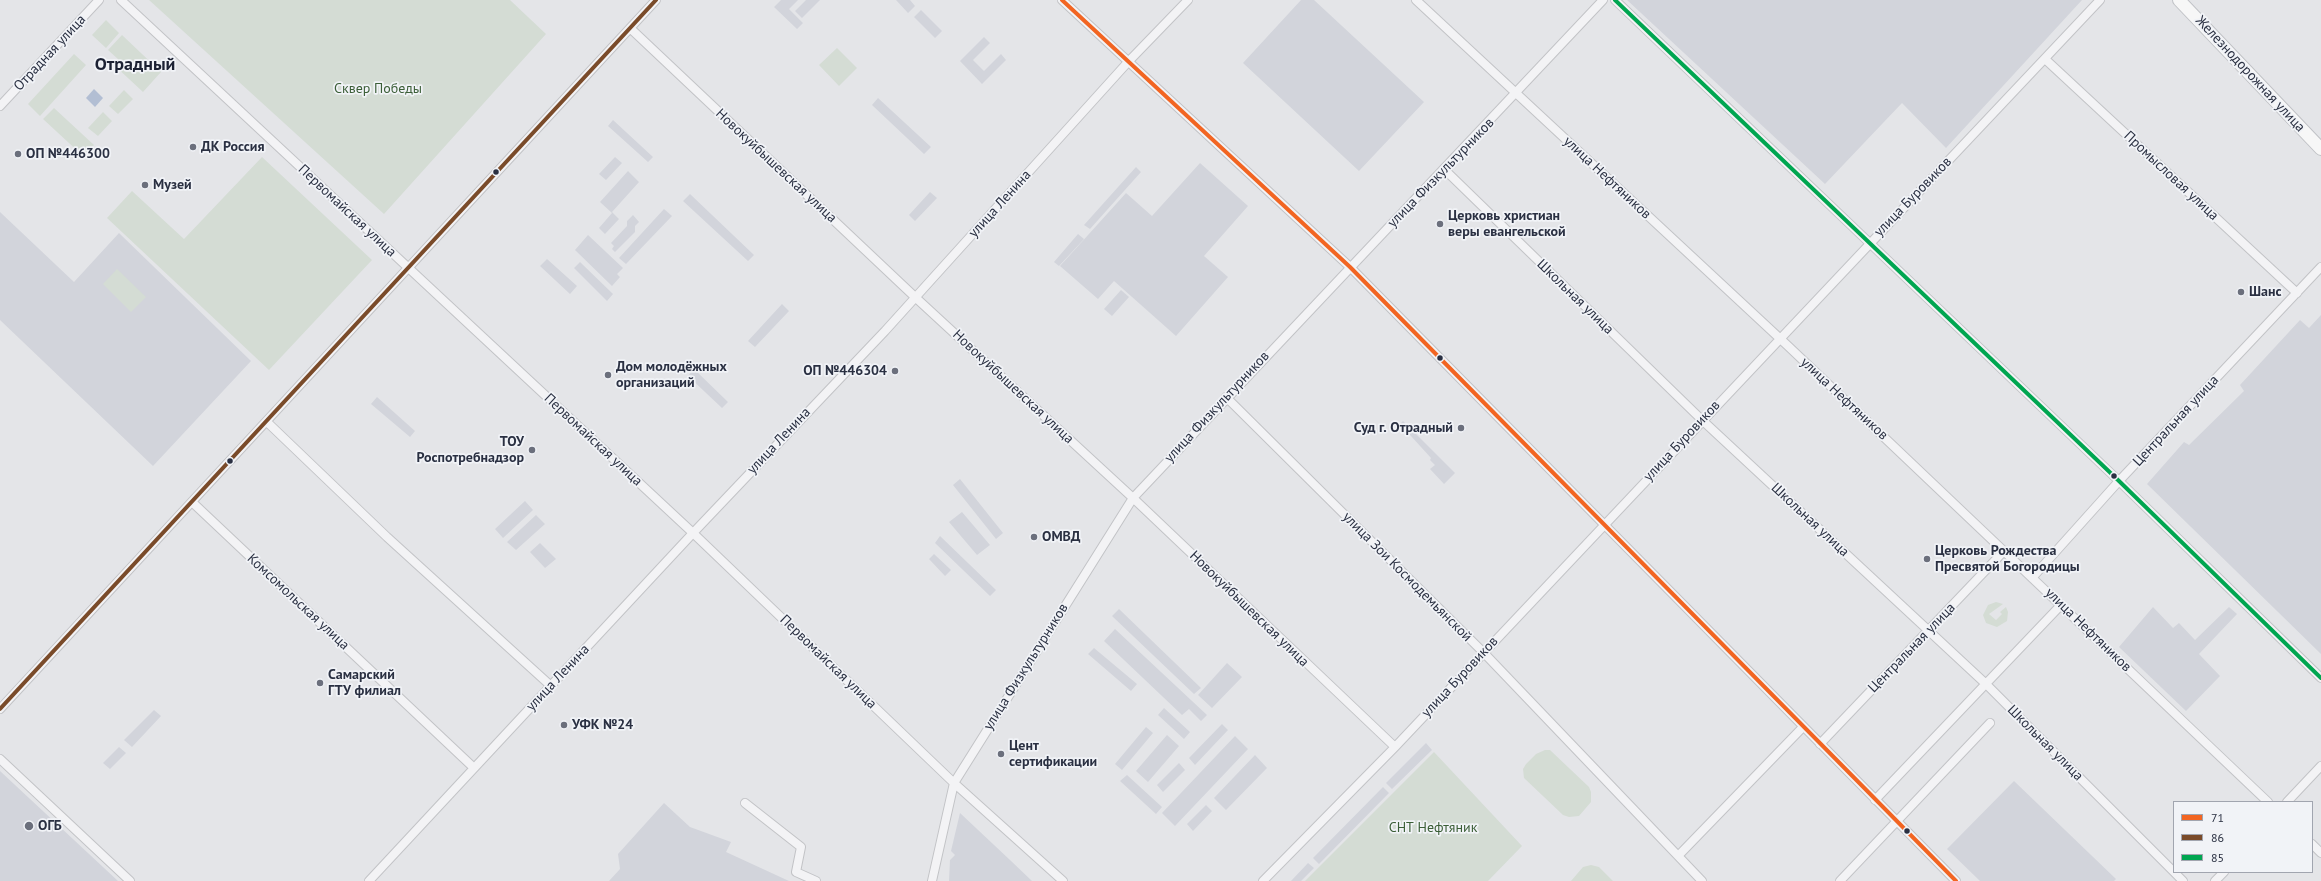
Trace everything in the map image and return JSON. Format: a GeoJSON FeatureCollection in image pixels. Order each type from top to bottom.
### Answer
{"type":"FeatureCollection","features":[{"type":"Feature","properties":{"kind":"main road","name":"Железнодорожная улица"},"geometry":{"type":"LineString","coordinates":[[2179,0],[2321,149]]}},
{"type":"Feature","properties":{"kind":"street","name":"Отрадная улица"},"geometry":{"type":"LineString","coordinates":[[0,106],[100,0]]}},
{"type":"Feature","properties":{"kind":"street","name":"Первомайская улица"},"geometry":{"type":"LineString","coordinates":[[121,0],[693,533],[954,783],[1063,881]]}},
{"type":"Feature","properties":{"kind":"street"},"geometry":{"type":"LineString","coordinates":[[0,709],[656,0]]}},
{"type":"Feature","properties":{"kind":"street"},"geometry":{"type":"LineString","coordinates":[[1062,0],[1350,267],[1956,881]]}},
{"type":"Feature","properties":{"kind":"street","name":"улица Ленина"},"geometry":{"type":"LineString","coordinates":[[369,881],[915,297],[1128,62],[1188,0]]}},
{"type":"Feature","properties":{"kind":"street","name":"улица Нефтяников"},"geometry":{"type":"LineString","coordinates":[[1416,0],[1779,338],[2267,801]]}},
{"type":"Feature","properties":{"kind":"street","name":"улица Физкультурников"},"geometry":{"type":"LineString","coordinates":[[932,881],[954,783],[1133,498],[1226,397],[1444,170],[1603,0]]}},
{"type":"Feature","properties":{"kind":"street"},"geometry":{"type":"LineString","coordinates":[[1615,0],[2119,481],[2321,678]]}},
{"type":"Feature","properties":{"kind":"street","name":"улица Буровиков"},"geometry":{"type":"LineString","coordinates":[[1263,881],[1395,747],[1779,338],[2100,0]]}},
{"type":"Feature","properties":{"kind":"street","name":"Новокуйбышевская улица"},"geometry":{"type":"LineString","coordinates":[[630,28],[915,297],[1133,498],[1395,747]]}},
{"type":"Feature","properties":{"kind":"street","name":"Промысловая улица"},"geometry":{"type":"LineString","coordinates":[[2045,59],[2297,293]]}},
{"type":"Feature","properties":{"kind":"street","name":"Школьная улица"},"geometry":{"type":"LineString","coordinates":[[1444,170],[1702,420],[1986,684],[2173,871]]}},
{"type":"Feature","properties":{"kind":"street","name":"Центральная улица"},"geometry":{"type":"LineString","coordinates":[[2032,578],[2119,481],[2321,267]]}},
{"type":"Feature","properties":{"kind":"street","name":"улица Зои Космодемьянской"},"geometry":{"type":"LineString","coordinates":[[1226,397],[1484,653],[1702,881]]}},
{"type":"Feature","properties":{"kind":"street"},"geometry":{"type":"LineString","coordinates":[[267,422],[387,537],[551,686]]}},
{"type":"Feature","properties":{"kind":"street","name":"Комсомольская улица"},"geometry":{"type":"LineString","coordinates":[[192,502],[474,768]]}},
{"type":"Feature","properties":{"kind":"street","name":"Центральная улица"},"geometry":{"type":"LineString","coordinates":[[1820,744],[2004,551]]}},
{"type":"Feature","properties":{"kind":"street"},"geometry":{"type":"LineString","coordinates":[[1875,800],[2061,605]]}},
{"type":"Feature","properties":{"kind":"street"},"geometry":{"type":"LineString","coordinates":[[1840,881],[1990,723]]}},
{"type":"Feature","properties":{"kind":"street"},"geometry":{"type":"LineString","coordinates":[[1678,856],[1803,727]]}},
{"type":"Feature","properties":{"kind":"street"},"geometry":{"type":"LineString","coordinates":[[0,758],[130,881]]}},
{"type":"Feature","properties":{"kind":"street"},"geometry":{"type":"LineString","coordinates":[[2288,801],[2321,766]]}},
{"type":"Feature","properties":{"kind":"street"},"geometry":{"type":"LineString","coordinates":[[745,803],[801,846],[796,872],[816,881]]}},
{"type":"Feature","properties":{"kind":"street"},"geometry":{"type":"LineString","coordinates":[[2313,845],[2321,853]]}},
{"type":"Feature","properties":{"kind":"street","name":"Школьная улица"},"geometry":{"type":"LineString","coordinates":[[2175,873],[2183,881]]}},
{"type":"Feature","properties":{"kind":"street"},"geometry":{"type":"LineString","coordinates":[[2215,881],[2223,873]]}},
{"type":"Feature","properties":{"kind":"shaded area"},"geometry":{"type":"Polygon","coordinates":[[[781,0],[798,0],[789,9],[803,23],[797,29],[774,7],[781,0]]]}},
{"type":"Feature","properties":{"kind":"shaded area"},"geometry":{"type":"Polygon","coordinates":[[[806,0],[820,0],[802,18],[795,11],[806,0]]]}},
{"type":"Feature","properties":{"kind":"shaded area"},"geometry":{"type":"Polygon","coordinates":[[[896,0],[910,0],[915,6],[908,13],[896,0]]]}},
{"type":"Feature","properties":{"kind":"shaded area"},"geometry":{"type":"Polygon","coordinates":[[[1301,0],[1314,0],[1424,102],[1359,171],[1243,63],[1301,0]]]}},
{"type":"Feature","properties":{"kind":"shaded area"},"geometry":{"type":"Polygon","coordinates":[[[1627,0],[2082,0],[1946,148],[1902,103],[1825,184],[1627,0]]]}},
{"type":"Feature","properties":{"kind":"shaded area"},"geometry":{"type":"Polygon","coordinates":[[[921,10],[942,31],[935,38],[914,17],[921,10]]]}},
{"type":"Feature","properties":{"kind":"shaded area"},"geometry":{"type":"Polygon","coordinates":[[[984,37],[990,43],[973,60],[984,71],[1001,54],[1006,60],[982,84],[960,61],[984,37]]]}},
{"type":"Feature","properties":{"kind":"shaded area"},"geometry":{"type":"Polygon","coordinates":[[[878,98],[931,147],[924,154],[872,105],[878,98]]]}},
{"type":"Feature","properties":{"kind":"shaded area"},"geometry":{"type":"Polygon","coordinates":[[[613,120],[653,157],[648,162],[608,126],[613,120]]]}},
{"type":"Feature","properties":{"kind":"shaded area"},"geometry":{"type":"Polygon","coordinates":[[[615,157],[622,163],[606,180],[599,174],[615,157]]]}},
{"type":"Feature","properties":{"kind":"shaded area"},"geometry":{"type":"Polygon","coordinates":[[[1200,163],[1248,206],[1204,256],[1228,277],[1176,336],[1114,281],[1098,299],[1060,266],[1126,193],[1152,216],[1200,163]]]}},
{"type":"Feature","properties":{"kind":"shaded area"},"geometry":{"type":"Polygon","coordinates":[[[1136,167],[1141,172],[1090,229],[1084,225],[1136,167]]]}},
{"type":"Feature","properties":{"kind":"shaded area"},"geometry":{"type":"Polygon","coordinates":[[[628,171],[639,182],[612,212],[619,219],[605,234],[599,228],[612,213],[600,202],[628,171]]]}},
{"type":"Feature","properties":{"kind":"shaded area"},"geometry":{"type":"Polygon","coordinates":[[[930,192],[937,198],[915,221],[909,215],[930,192]]]}},
{"type":"Feature","properties":{"kind":"shaded area"},"geometry":{"type":"Polygon","coordinates":[[[690,194],[754,255],[748,261],[683,201],[690,194]]]}},
{"type":"Feature","properties":{"kind":"shaded area"},"geometry":{"type":"Polygon","coordinates":[[[664,209],[672,216],[626,264],[619,258],[664,209]]]}},
{"type":"Feature","properties":{"kind":"shaded area"},"geometry":{"type":"Polygon","coordinates":[[[0,212],[74,282],[119,233],[251,361],[153,466],[0,320],[0,212]]]}},
{"type":"Feature","properties":{"kind":"shaded area"},"geometry":{"type":"Polygon","coordinates":[[[633,215],[639,222],[635,226],[635,232],[615,252],[612,249],[614,246],[611,243],[627,226],[627,221],[633,215]]]}},
{"type":"Feature","properties":{"kind":"shaded area"},"geometry":{"type":"Polygon","coordinates":[[[1078,234],[1084,239],[1059,266],[1054,262],[1078,234]]]}},
{"type":"Feature","properties":{"kind":"shaded area"},"geometry":{"type":"Polygon","coordinates":[[[588,235],[623,268],[617,274],[620,277],[612,286],[575,250],[588,235]]]}},
{"type":"Feature","properties":{"kind":"shaded area"},"geometry":{"type":"Polygon","coordinates":[[[547,259],[577,286],[570,294],[540,266],[547,259]]]}},
{"type":"Feature","properties":{"kind":"shaded area"},"geometry":{"type":"Polygon","coordinates":[[[580,262],[613,294],[607,301],[574,268],[580,262]]]}},
{"type":"Feature","properties":{"kind":"shaded area"},"geometry":{"type":"Polygon","coordinates":[[[1121,290],[1129,297],[1112,316],[1104,309],[1121,290]]]}},
{"type":"Feature","properties":{"kind":"shaded area"},"geometry":{"type":"Polygon","coordinates":[[[782,304],[789,311],[755,347],[748,341],[782,304]]]}},
{"type":"Feature","properties":{"kind":"shaded area"},"geometry":{"type":"Polygon","coordinates":[[[2321,315],[2321,654],[2147,484],[2184,442],[2189,445],[2244,391],[2240,385],[2300,320],[2309,328],[2321,315]]]}},
{"type":"Feature","properties":{"kind":"shaded area"},"geometry":{"type":"Polygon","coordinates":[[[694,369],[728,402],[722,408],[688,376],[694,369]]]}},
{"type":"Feature","properties":{"kind":"shaded area"},"geometry":{"type":"Polygon","coordinates":[[[377,397],[415,431],[410,437],[371,404],[377,397]]]}},
{"type":"Feature","properties":{"kind":"shaded area"},"geometry":{"type":"Polygon","coordinates":[[[1403,421],[1455,473],[1444,484],[1430,469],[1435,465],[1430,460],[1431,458],[1400,424],[1403,421]]]}},
{"type":"Feature","properties":{"kind":"shaded area"},"geometry":{"type":"Polygon","coordinates":[[[960,479],[1003,533],[996,539],[953,485],[960,479]]]}},
{"type":"Feature","properties":{"kind":"shaded area"},"geometry":{"type":"Polygon","coordinates":[[[525,501],[533,510],[503,538],[495,529],[525,501]]]}},
{"type":"Feature","properties":{"kind":"shaded area"},"geometry":{"type":"Polygon","coordinates":[[[962,512],[990,545],[977,555],[949,522],[962,512]]]}},
{"type":"Feature","properties":{"kind":"shaded area"},"geometry":{"type":"Polygon","coordinates":[[[536,515],[545,524],[516,550],[507,542],[536,515]]]}},
{"type":"Feature","properties":{"kind":"shaded area"},"geometry":{"type":"Polygon","coordinates":[[[940,536],[996,590],[990,596],[935,543],[940,536]]]}},
{"type":"Feature","properties":{"kind":"shaded area"},"geometry":{"type":"Polygon","coordinates":[[[540,543],[556,559],[545,568],[530,552],[540,543]]]}},
{"type":"Feature","properties":{"kind":"shaded area"},"geometry":{"type":"Polygon","coordinates":[[[934,554],[951,570],[945,576],[929,559],[934,554]]]}},
{"type":"Feature","properties":{"kind":"shaded area"},"geometry":{"type":"Polygon","coordinates":[[[2153,607],[2173,628],[2179,623],[2195,640],[2229,607],[2237,614],[2199,654],[2220,676],[2186,711],[2119,647],[2153,607]]]}},
{"type":"Feature","properties":{"kind":"shaded area"},"geometry":{"type":"Polygon","coordinates":[[[1119,609],[1201,688],[1194,694],[1112,616],[1119,609]]]}},
{"type":"Feature","properties":{"kind":"shaded area"},"geometry":{"type":"Polygon","coordinates":[[[1115,629],[1207,715],[1201,721],[1189,709],[1182,715],[1104,641],[1115,629]]]}},
{"type":"Feature","properties":{"kind":"shaded area"},"geometry":{"type":"Polygon","coordinates":[[[1094,648],[1137,684],[1131,691],[1088,654],[1094,648]]]}},
{"type":"Feature","properties":{"kind":"shaded area"},"geometry":{"type":"Polygon","coordinates":[[[1227,663],[1242,677],[1212,708],[1198,695],[1227,663]]]}},
{"type":"Feature","properties":{"kind":"shaded area"},"geometry":{"type":"Polygon","coordinates":[[[1164,708],[1190,732],[1184,739],[1158,715],[1164,708]]]}},
{"type":"Feature","properties":{"kind":"shaded area"},"geometry":{"type":"Polygon","coordinates":[[[154,710],[161,716],[132,747],[124,740],[154,710]]]}},
{"type":"Feature","properties":{"kind":"shaded area"},"geometry":{"type":"Polygon","coordinates":[[[1222,724],[1228,730],[1195,765],[1189,758],[1222,724]]]}},
{"type":"Feature","properties":{"kind":"shaded area"},"geometry":{"type":"Polygon","coordinates":[[[1146,727],[1153,733],[1122,770],[1115,764],[1146,727]]]}},
{"type":"Feature","properties":{"kind":"shaded area"},"geometry":{"type":"Polygon","coordinates":[[[1167,735],[1179,746],[1148,782],[1136,771],[1167,735]]]}},
{"type":"Feature","properties":{"kind":"shaded area"},"geometry":{"type":"Polygon","coordinates":[[[1235,736],[1248,749],[1175,826],[1162,813],[1235,736]]]}},
{"type":"Feature","properties":{"kind":"shaded area"},"geometry":{"type":"Polygon","coordinates":[[[1426,743],[1432,750],[1392,789],[1386,783],[1426,743]]]}},
{"type":"Feature","properties":{"kind":"shaded area"},"geometry":{"type":"Polygon","coordinates":[[[119,747],[126,753],[110,769],[103,763],[119,747]]]}},
{"type":"Feature","properties":{"kind":"shaded area"},"geometry":{"type":"Polygon","coordinates":[[[1255,755],[1267,768],[1226,810],[1214,798],[1255,755]]]}},
{"type":"Feature","properties":{"kind":"shaded area"},"geometry":{"type":"Polygon","coordinates":[[[1179,763],[1185,770],[1163,792],[1157,785],[1179,763]]]}},
{"type":"Feature","properties":{"kind":"shaded area","name":"ОГБ"},"geometry":{"type":"Polygon","coordinates":[[[0,771],[118,881],[0,881],[0,771]]]}},
{"type":"Feature","properties":{"kind":"shaded area"},"geometry":{"type":"Polygon","coordinates":[[[1127,775],[1162,807],[1156,814],[1120,781],[1127,775]]]}},
{"type":"Feature","properties":{"kind":"shaded area"},"geometry":{"type":"Polygon","coordinates":[[[2014,781],[2116,879],[2114,881],[1980,881],[1947,849],[2014,781]]]}},
{"type":"Feature","properties":{"kind":"shaded area"},"geometry":{"type":"Polygon","coordinates":[[[1383,787],[1389,793],[1319,864],[1313,858],[1383,787]]]}},
{"type":"Feature","properties":{"kind":"shaded area"},"geometry":{"type":"Polygon","coordinates":[[[664,803],[690,827],[731,842],[726,852],[789,881],[609,881],[620,869],[618,854],[664,803]]]}},
{"type":"Feature","properties":{"kind":"shaded area"},"geometry":{"type":"Polygon","coordinates":[[[1206,805],[1212,811],[1193,831],[1187,824],[1206,805]]]}},
{"type":"Feature","properties":{"kind":"shaded area"},"geometry":{"type":"Polygon","coordinates":[[[960,813],[1032,881],[949,881],[950,860],[955,855],[951,851],[960,813]]]}},
{"type":"Feature","properties":{"kind":"shaded area"},"geometry":{"type":"Polygon","coordinates":[[[1308,863],[1314,868],[1301,881],[1291,881],[1308,863]]]}},
{"type":"Feature","properties":{"kind":"green space","name":"Сквер Победы"},"geometry":{"type":"Polygon","coordinates":[[[149,0],[510,0],[546,34],[384,214],[149,0]]]}},
{"type":"Feature","properties":{"kind":"green space"},"geometry":{"type":"Polygon","coordinates":[[[106,20],[119,33],[106,48],[92,35],[106,20]]]}},
{"type":"Feature","properties":{"kind":"green space"},"geometry":{"type":"Polygon","coordinates":[[[122,35],[161,72],[143,92],[114,65],[119,60],[108,50],[122,35]]]}},
{"type":"Feature","properties":{"kind":"green space"},"geometry":{"type":"Polygon","coordinates":[[[837,48],[857,68],[839,86],[819,65],[837,48]]]}},
{"type":"Feature","properties":{"kind":"green space"},"geometry":{"type":"Polygon","coordinates":[[[74,54],[86,65],[40,116],[28,104],[74,54]]]}},
{"type":"Feature","properties":{"kind":"green space"},"geometry":{"type":"Polygon","coordinates":[[[124,90],[133,99],[118,114],[109,106],[124,90]]]}},
{"type":"Feature","properties":{"kind":"green space"},"geometry":{"type":"Polygon","coordinates":[[[54,108],[94,145],[83,156],[43,119],[54,108]]]}},
{"type":"Feature","properties":{"kind":"green space"},"geometry":{"type":"Polygon","coordinates":[[[103,112],[112,121],[98,136],[88,128],[103,112]]]}},
{"type":"Feature","properties":{"kind":"green space"},"geometry":{"type":"Polygon","coordinates":[[[262,157],[372,260],[269,370],[107,218],[132,191],[184,239],[262,157]]]}},
{"type":"Feature","properties":{"kind":"green space"},"geometry":{"type":"Polygon","coordinates":[[[117,269],[146,297],[131,312],[103,284],[117,269]]]}},
{"type":"Feature","properties":{"kind":"green space"},"geometry":{"type":"Polygon","coordinates":[[[1996,602],[2003,604],[1989,614],[1996,620],[2002,614],[2000,612],[2006,607],[2008,612],[2007,621],[1997,627],[1986,623],[1983,615],[1988,605],[1996,602]]]}},
{"type":"Feature","properties":{"kind":"green space"},"geometry":{"type":"Polygon","coordinates":[[[1545,750],[1550,750],[1589,787],[1591,792],[1591,802],[1579,816],[1569,817],[1563,815],[1524,778],[1523,769],[1526,764],[1536,754],[1545,750]]]}},
{"type":"Feature","properties":{"kind":"green space","name":"СНТ Нефтяник"},"geometry":{"type":"Polygon","coordinates":[[[1434,752],[1522,846],[1488,881],[1305,881],[1434,752]]]}},
{"type":"Feature","properties":{"kind":"green space"},"geometry":{"type":"Polygon","coordinates":[[[1591,865],[1599,867],[1613,881],[1571,881],[1583,867],[1591,865]]]}},
{"type":"Feature","properties":{"kind":"water"},"geometry":{"type":"Polygon","coordinates":[[[94,89],[103,98],[95,107],[86,98],[94,89]]]}},
{"type":"Feature","properties":{"kind":"transit line","name":"86"},"geometry":{"type":"LineString","coordinates":[[0,709],[656,0]]}},
{"type":"Feature","properties":{"kind":"transit line","name":"71"},"geometry":{"type":"LineString","coordinates":[[1062,0],[1350,267],[1956,881]]}},
{"type":"Feature","properties":{"kind":"transit line","name":"85"},"geometry":{"type":"LineString","coordinates":[[1615,0],[2119,481],[2321,678]]}},
{"type":"Feature","properties":{"kind":"place","name":"ДК Россия"},"geometry":{"type":"Point","coordinates":[193,147]}},
{"type":"Feature","properties":{"kind":"place","name":"ОП №446300"},"geometry":{"type":"Point","coordinates":[18,154]}},
{"type":"Feature","properties":{"kind":"place","name":"Музей"},"geometry":{"type":"Point","coordinates":[145,185]}},
{"type":"Feature","properties":{"kind":"place","name":"Церковь христиан веры евангельской"},"geometry":{"type":"Point","coordinates":[1440,224]}},
{"type":"Feature","properties":{"kind":"place","name":"Шанс"},"geometry":{"type":"Point","coordinates":[2241,292]}},
{"type":"Feature","properties":{"kind":"place","name":"ОП №446304"},"geometry":{"type":"Point","coordinates":[895,371]}},
{"type":"Feature","properties":{"kind":"place","name":"Дом молодёжных организаций"},"geometry":{"type":"Point","coordinates":[608,375]}},
{"type":"Feature","properties":{"kind":"place","name":"Суд г. Отрадный"},"geometry":{"type":"Point","coordinates":[1461,428]}},
{"type":"Feature","properties":{"kind":"place","name":"ТОУ Роспотребнадзор"},"geometry":{"type":"Point","coordinates":[532,450]}},
{"type":"Feature","properties":{"kind":"place","name":"ОМВД"},"geometry":{"type":"Point","coordinates":[1034,537]}},
{"type":"Feature","properties":{"kind":"place","name":"Церковь Рождества Пресвятой Богородицы"},"geometry":{"type":"Point","coordinates":[1927,559]}},
{"type":"Feature","properties":{"kind":"place","name":"Самарский ГТУ филиал"},"geometry":{"type":"Point","coordinates":[320,683]}},
{"type":"Feature","properties":{"kind":"place","name":"УФК №24"},"geometry":{"type":"Point","coordinates":[564,725]}},
{"type":"Feature","properties":{"kind":"place","name":"Цент сертификации"},"geometry":{"type":"Point","coordinates":[1001,754]}},
{"type":"Feature","properties":{"kind":"place","name":"ОГБ"},"geometry":{"type":"Point","coordinates":[29,826]}},
{"type":"Feature","properties":{"kind":"district","name":"Отрадный"},"geometry":{"type":"Point","coordinates":[135,65]}}]}
